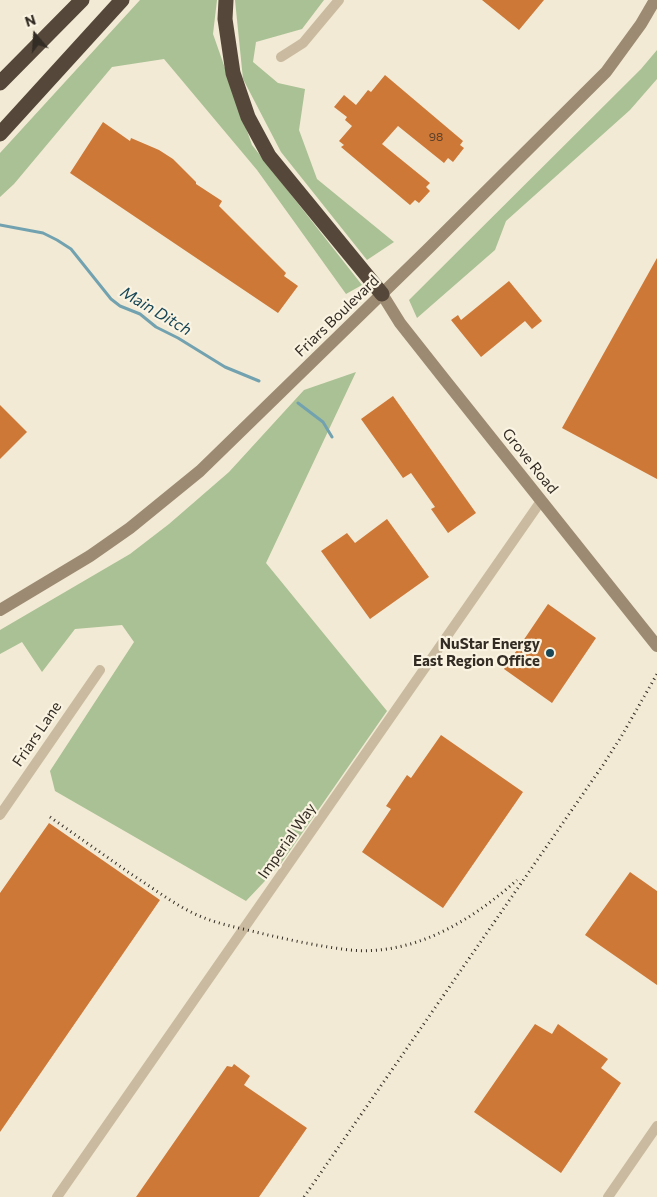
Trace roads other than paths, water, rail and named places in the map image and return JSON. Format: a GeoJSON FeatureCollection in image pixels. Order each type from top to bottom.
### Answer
{"type":"FeatureCollection","features":[{"type":"Feature","properties":{"kind":"highway"},"geometry":{"type":"LineString","coordinates":[[0,83],[58,22],[82,0]]}},
{"type":"Feature","properties":{"kind":"highway"},"geometry":{"type":"LineString","coordinates":[[0,134],[122,0]]}},
{"type":"Feature","properties":{"kind":"highway"},"geometry":{"type":"LineString","coordinates":[[226,0],[225,20],[233,73],[248,117],[270,156],[382,294]]}},
{"type":"Feature","properties":{"kind":"highway"},"geometry":{"type":"LineString","coordinates":[[0,67],[58,22]]}},
{"type":"Feature","properties":{"kind":"main road","name":"Friars Boulevard"},"geometry":{"type":"LineString","coordinates":[[0,610],[90,556],[130,528],[200,471],[606,72],[641,24],[655,0]]}},
{"type":"Feature","properties":{"kind":"main road","name":"Grove Road"},"geometry":{"type":"LineString","coordinates":[[382,294],[400,323],[657,646]]}},
{"type":"Feature","properties":{"kind":"street"},"geometry":{"type":"LineString","coordinates":[[281,57],[303,43],[339,0]]}},
{"type":"Feature","properties":{"kind":"street","name":"Imperial Way"},"geometry":{"type":"LineString","coordinates":[[57,1197],[542,501]]}},
{"type":"Feature","properties":{"kind":"street","name":"Friars Lane"},"geometry":{"type":"LineString","coordinates":[[0,815],[100,670]]}},
{"type":"Feature","properties":{"kind":"street"},"geometry":{"type":"LineString","coordinates":[[608,1197],[657,1126]]}},
{"type":"Feature","properties":{"kind":"waterway","name":"Main Ditch"},"geometry":{"type":"LineString","coordinates":[[0,225],[43,233],[57,240],[71,249],[111,299],[120,306],[140,314],[156,327],[178,338],[225,367],[259,381]]}},
{"type":"Feature","properties":{"kind":"waterway","name":"Main Ditch"},"geometry":{"type":"LineString","coordinates":[[298,403],[323,422],[332,437]]}},
{"type":"Feature","properties":{"kind":"railway"},"geometry":{"type":"LineString","coordinates":[[304,1197],[603,765],[657,674]]}},
{"type":"Feature","properties":{"kind":"railway"},"geometry":{"type":"LineString","coordinates":[[50,817],[159,893],[198,915],[227,925],[268,935],[340,949],[374,950],[397,947],[440,933],[480,909],[517,880]]}},
{"type":"Feature","properties":{"kind":"place","name":"NuStar Energy East Region Office"},"geometry":{"type":"Point","coordinates":[550,653]}}]}
